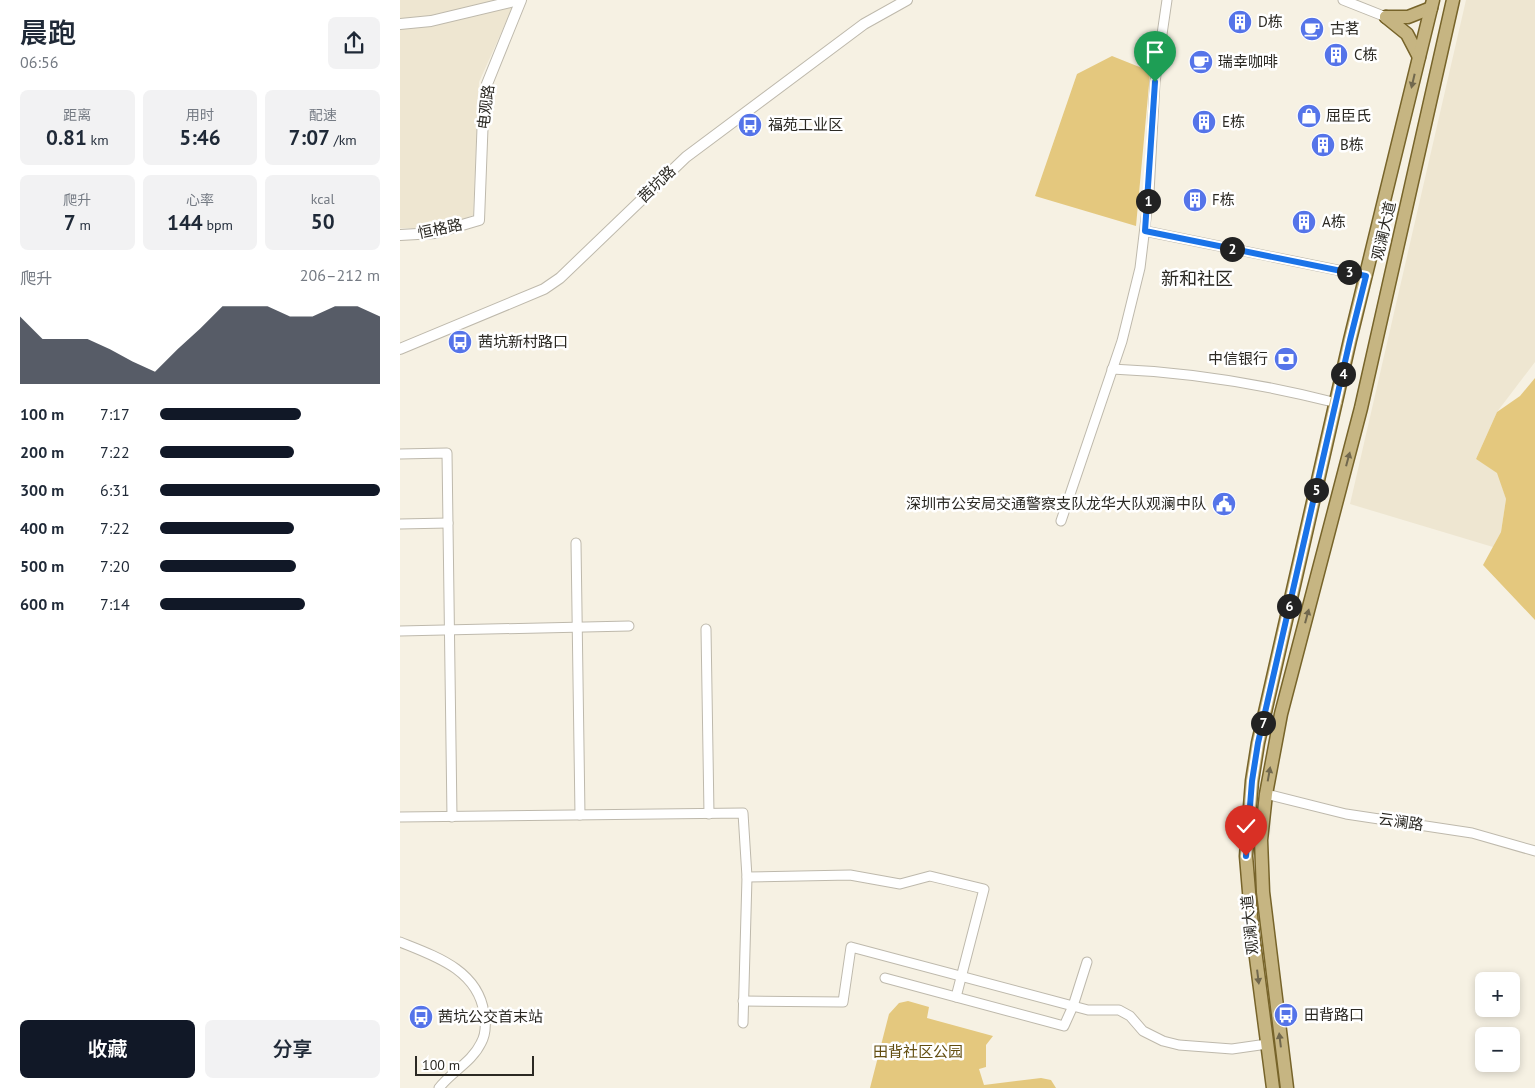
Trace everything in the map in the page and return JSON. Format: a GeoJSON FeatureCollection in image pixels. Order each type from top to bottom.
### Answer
{"type":"FeatureCollection","features":[{"type":"Feature","properties":{"kind":"main road","name":"观澜大道"},"geometry":{"type":"LineString","coordinates":[[1287,1088],[1262,884],[1261,840],[1266,794],[1282,714],[1361,408],[1453,0]]}},
{"type":"Feature","properties":{"kind":"main road"},"geometry":{"type":"LineString","coordinates":[[1386,17],[1416,16],[1432,4]]}},
{"type":"Feature","properties":{"kind":"main road","name":"观澜大道"},"geometry":{"type":"LineString","coordinates":[[1273,1088],[1248,889],[1246,856],[1252,781],[1260,734],[1336,403],[1432,4]]}},
{"type":"Feature","properties":{"kind":"main road"},"geometry":{"type":"LineString","coordinates":[[1386,17],[1401,27],[1407,34],[1419,57]]}},
{"type":"Feature","properties":{"kind":"street"},"geometry":{"type":"LineString","coordinates":[[400,24],[431,21],[520,0]]}},
{"type":"Feature","properties":{"kind":"street","name":"电观路"},"geometry":{"type":"LineString","coordinates":[[479,220],[483,115],[487,84],[520,0]]}},
{"type":"Feature","properties":{"kind":"street","name":"茜坑路"},"geometry":{"type":"LineString","coordinates":[[400,349],[544,289],[560,278],[686,157],[864,24],[907,0]]}},
{"type":"Feature","properties":{"kind":"street"},"geometry":{"type":"LineString","coordinates":[[1061,521],[1122,341],[1135,292],[1145,231],[1155,82],[1167,0]]}},
{"type":"Feature","properties":{"kind":"street"},"geometry":{"type":"LineString","coordinates":[[1343,0],[1386,17]]}},
{"type":"Feature","properties":{"kind":"street","name":"恒格路"},"geometry":{"type":"LineString","coordinates":[[400,235],[435,233],[479,220]]}},
{"type":"Feature","properties":{"kind":"street"},"geometry":{"type":"LineString","coordinates":[[1145,231],[1366,276]]}},
{"type":"Feature","properties":{"kind":"street"},"geometry":{"type":"LineString","coordinates":[[1112,369],[1203,376],[1252,384],[1336,403]]}},
{"type":"Feature","properties":{"kind":"street"},"geometry":{"type":"LineString","coordinates":[[400,454],[447,453],[452,817]]}},
{"type":"Feature","properties":{"kind":"street"},"geometry":{"type":"LineString","coordinates":[[400,524],[448,523]]}},
{"type":"Feature","properties":{"kind":"street"},"geometry":{"type":"LineString","coordinates":[[576,543],[580,815]]}},
{"type":"Feature","properties":{"kind":"street"},"geometry":{"type":"LineString","coordinates":[[400,631],[629,626]]}},
{"type":"Feature","properties":{"kind":"street"},"geometry":{"type":"LineString","coordinates":[[706,630],[709,814]]}},
{"type":"Feature","properties":{"kind":"street","name":"云澜路"},"geometry":{"type":"LineString","coordinates":[[1266,794],[1346,814],[1472,832],[1535,851]]}},
{"type":"Feature","properties":{"kind":"street"},"geometry":{"type":"LineString","coordinates":[[400,817],[743,813],[747,877],[743,1023]]}},
{"type":"Feature","properties":{"kind":"street"},"geometry":{"type":"LineString","coordinates":[[747,877],[850,875],[900,884],[930,876],[984,889],[956,997]]}},
{"type":"Feature","properties":{"kind":"street"},"geometry":{"type":"LineString","coordinates":[[400,942],[442,959],[453,966],[471,982],[481,998],[484,1008],[485,1026],[481,1043],[470,1058],[439,1088]]}},
{"type":"Feature","properties":{"kind":"street"},"geometry":{"type":"LineString","coordinates":[[744,1001],[843,1002],[851,947],[1088,1010],[1119,1010],[1130,1016],[1143,1030],[1163,1041],[1179,1045],[1232,1049],[1267,1044]]}},
{"type":"Feature","properties":{"kind":"street"},"geometry":{"type":"LineString","coordinates":[[885,978],[1064,1026],[1088,962]]}},
{"type":"Feature","properties":{"kind":"shaded area"},"geometry":{"type":"Polygon","coordinates":[[[400,0],[516,0],[479,82],[473,215],[440,228],[400,228],[400,0]]]}},
{"type":"Feature","properties":{"kind":"shaded area"},"geometry":{"type":"Polygon","coordinates":[[[1466,0],[1535,0],[1535,362],[1497,412],[1476,459],[1498,473],[1506,499],[1501,532],[1493,547],[1350,504],[1466,0]]]}},
{"type":"Feature","properties":{"kind":"green space"},"geometry":{"type":"Polygon","coordinates":[[[1112,56],[1142,68],[1151,63],[1136,226],[1035,196],[1077,74],[1112,56]]]}},
{"type":"Feature","properties":{"kind":"green space"},"geometry":{"type":"Polygon","coordinates":[[[1535,378],[1535,620],[1483,565],[1501,532],[1506,499],[1497,473],[1476,459],[1497,412],[1520,396],[1535,378]]]}},
{"type":"Feature","properties":{"kind":"green space","name":"田背社区公园"},"geometry":{"type":"Polygon","coordinates":[[[908,1001],[929,1007],[927,1018],[993,1036],[986,1045],[986,1067],[979,1069],[984,1085],[1041,1078],[1051,1080],[1056,1088],[870,1088],[889,1014],[899,1003],[908,1001]]]}},
{"type":"Feature","properties":{"kind":"place","name":"D栋"},"geometry":{"type":"Point","coordinates":[1240,22]}},
{"type":"Feature","properties":{"kind":"place","name":"古茗"},"geometry":{"type":"Point","coordinates":[1312,29]}},
{"type":"Feature","properties":{"kind":"place","name":"C栋"},"geometry":{"type":"Point","coordinates":[1336,55]}},
{"type":"Feature","properties":{"kind":"place","name":"瑞幸咖啡"},"geometry":{"type":"Point","coordinates":[1201,62]}},
{"type":"Feature","properties":{"kind":"place","name":"屈臣氏"},"geometry":{"type":"Point","coordinates":[1309,116]}},
{"type":"Feature","properties":{"kind":"place","name":"E栋"},"geometry":{"type":"Point","coordinates":[1204,122]}},
{"type":"Feature","properties":{"kind":"place","name":"福苑工业区"},"geometry":{"type":"Point","coordinates":[750,125]}},
{"type":"Feature","properties":{"kind":"place","name":"B栋"},"geometry":{"type":"Point","coordinates":[1323,145]}},
{"type":"Feature","properties":{"kind":"place","name":"F栋"},"geometry":{"type":"Point","coordinates":[1195,200]}},
{"type":"Feature","properties":{"kind":"place","name":"A栋"},"geometry":{"type":"Point","coordinates":[1304,222]}},
{"type":"Feature","properties":{"kind":"place","name":"茜坑新村路口"},"geometry":{"type":"Point","coordinates":[460,342]}},
{"type":"Feature","properties":{"kind":"place","name":"中信银行"},"geometry":{"type":"Point","coordinates":[1286,359]}},
{"type":"Feature","properties":{"kind":"place","name":"深圳市公安局交通警察支队龙华大队观澜中队"},"geometry":{"type":"Point","coordinates":[1224,504]}},
{"type":"Feature","properties":{"kind":"place","name":"田背路口"},"geometry":{"type":"Point","coordinates":[1286,1015]}},
{"type":"Feature","properties":{"kind":"place","name":"茜坑公交首末站"},"geometry":{"type":"Point","coordinates":[421,1017]}},
{"type":"Feature","properties":{"kind":"district","name":"新和社区"},"geometry":{"type":"Point","coordinates":[1197,279]}},
{"type":"Feature","properties":{"kind":"route"},"geometry":{"type":"LineString","coordinates":[[1155,82],[1145,231],[1366,276],[1258,743],[1248,817],[1246,856]]}}]}
